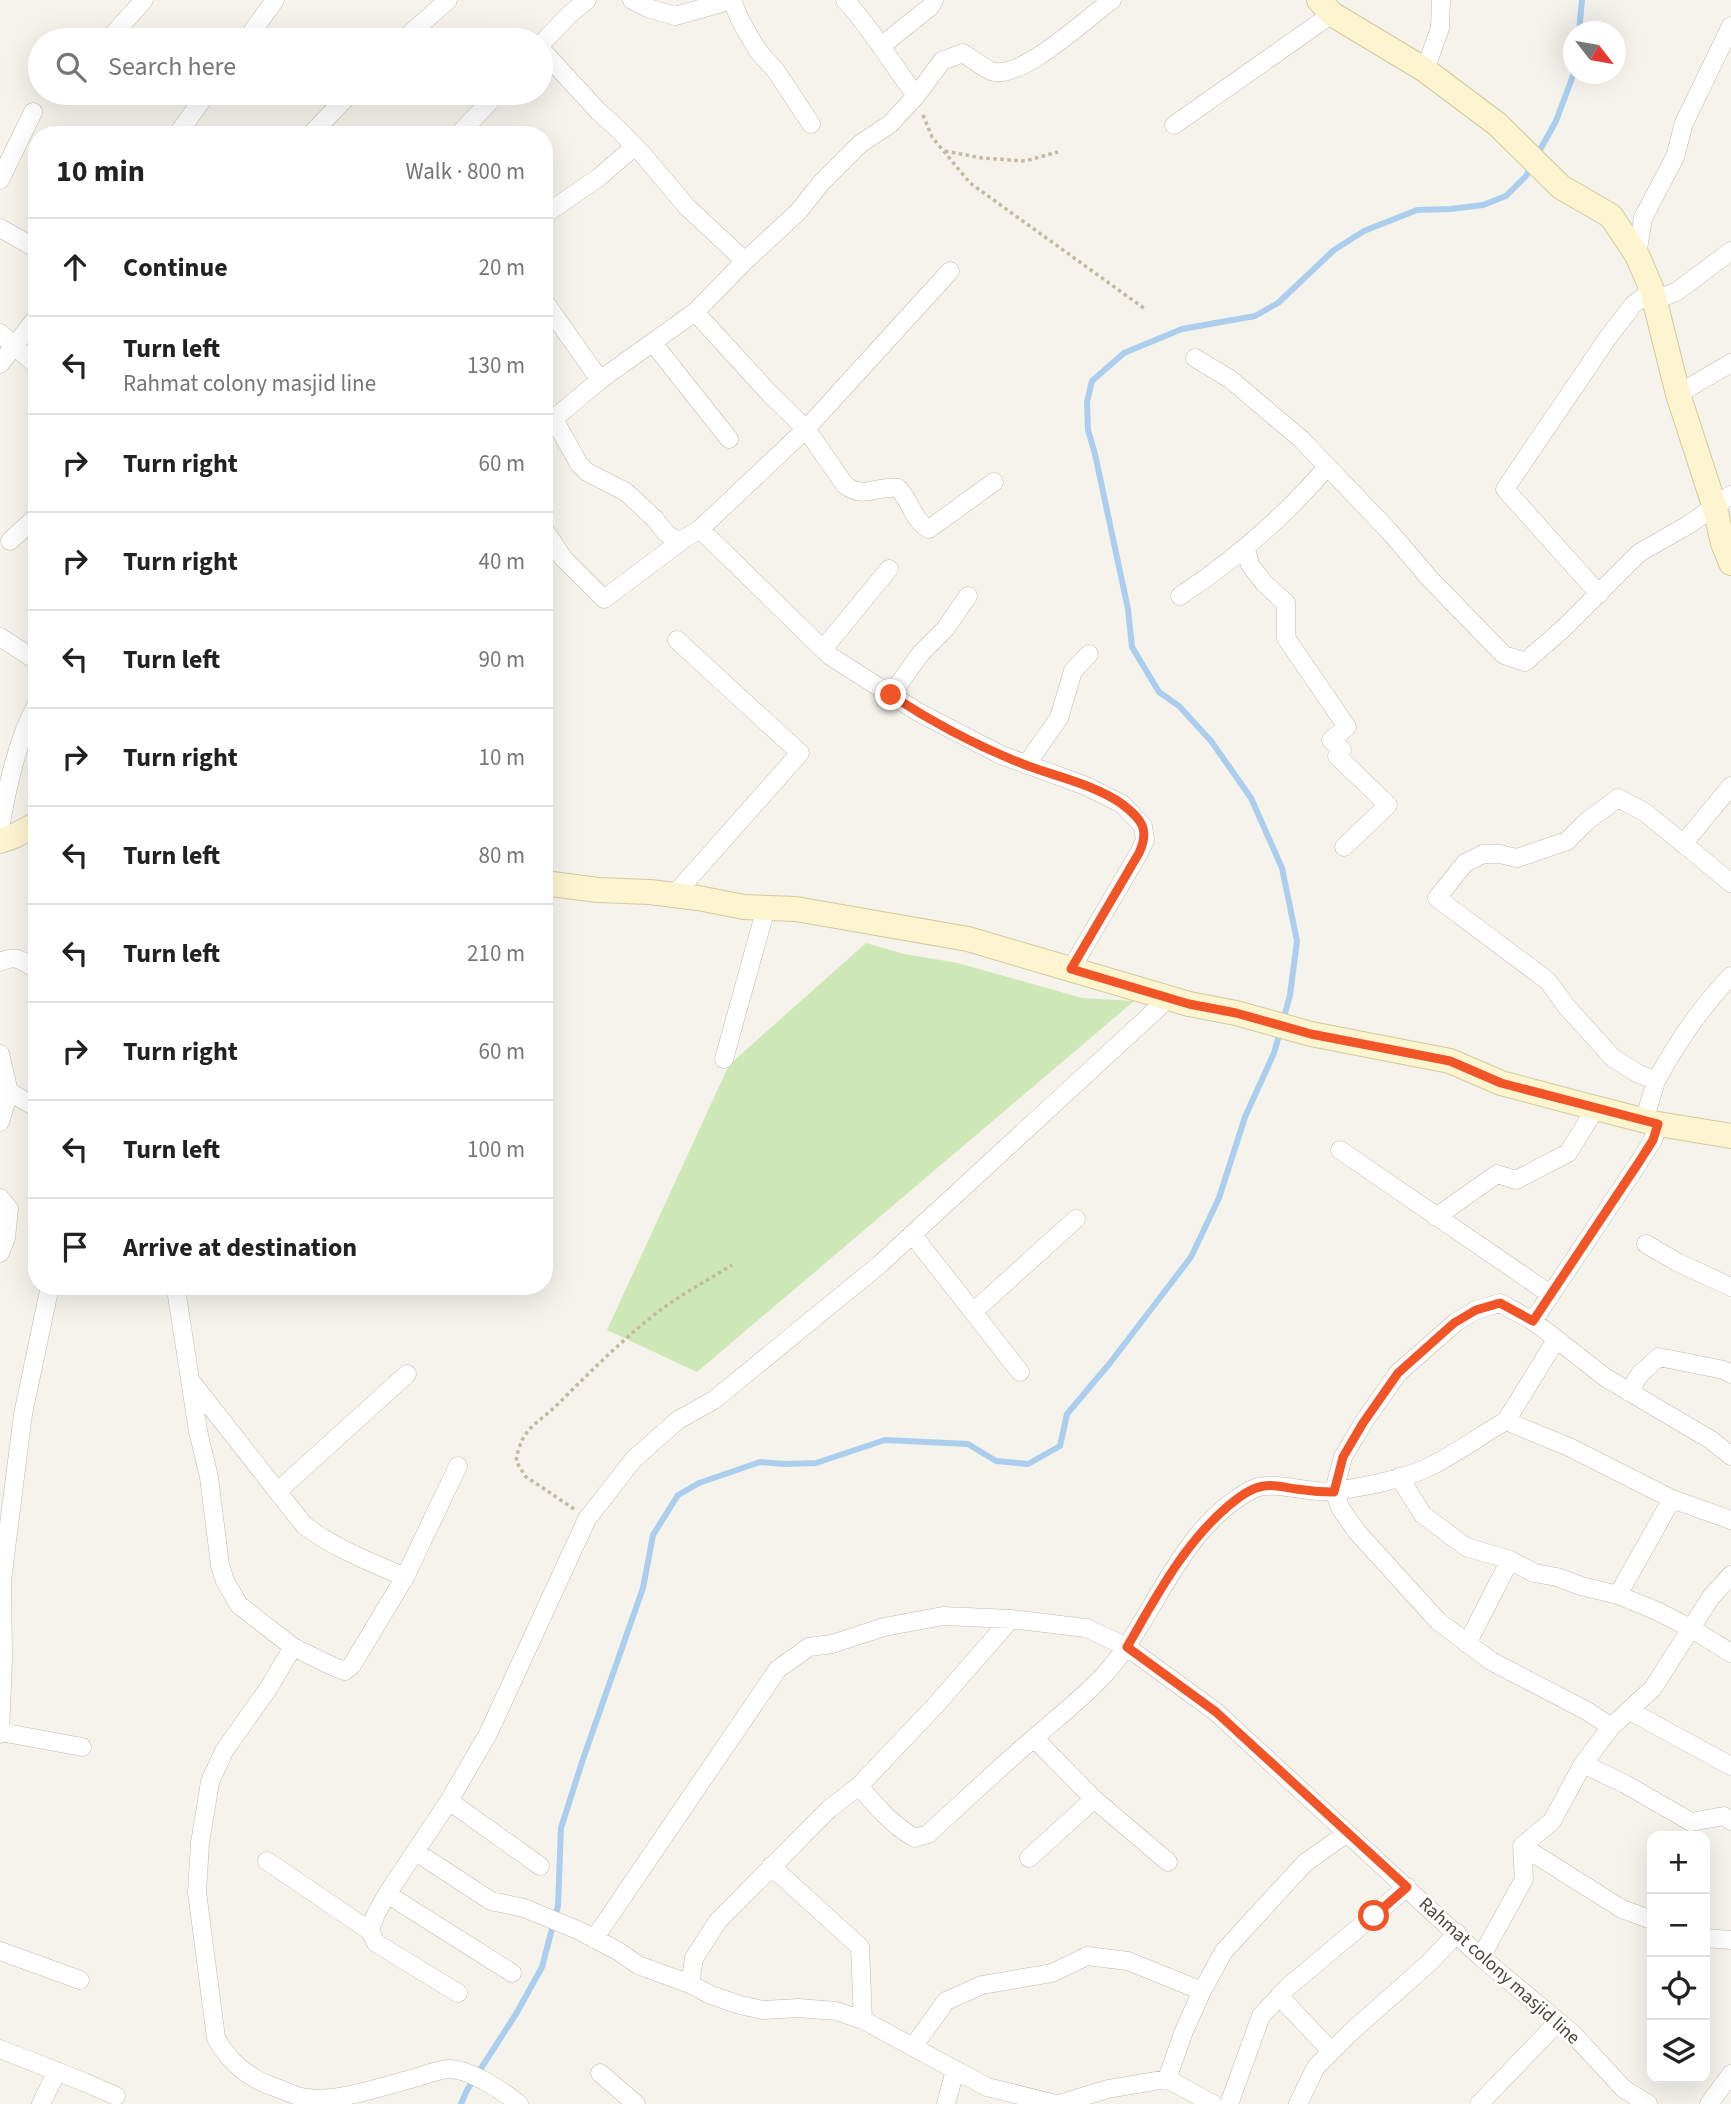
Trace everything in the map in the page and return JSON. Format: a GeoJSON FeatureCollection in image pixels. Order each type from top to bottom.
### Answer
{"type":"FeatureCollection","features":[{"type":"Feature","properties":{"kind":"street"},"geometry":{"type":"LineString","coordinates":[[119,28],[144,0]]}},
{"type":"Feature","properties":{"kind":"street"},"geometry":{"type":"LineString","coordinates":[[255,28],[275,0]]}},
{"type":"Feature","properties":{"kind":"street"},"geometry":{"type":"LineString","coordinates":[[416,28],[448,0]]}},
{"type":"Feature","properties":{"kind":"street"},"geometry":{"type":"LineString","coordinates":[[553,33],[587,0]]}},
{"type":"Feature","properties":{"kind":"street"},"geometry":{"type":"LineString","coordinates":[[632,0],[675,16],[732,0],[758,51],[776,71],[811,124]]}},
{"type":"Feature","properties":{"kind":"street"},"geometry":{"type":"LineString","coordinates":[[845,0],[916,96]]}},
{"type":"Feature","properties":{"kind":"street"},"geometry":{"type":"LineString","coordinates":[[881,47],[930,7],[934,0]]}},
{"type":"Feature","properties":{"kind":"street"},"geometry":{"type":"LineString","coordinates":[[553,420],[600,380],[695,312],[798,212],[822,182],[860,144],[890,124],[916,96],[942,61],[963,53],[993,72],[1007,71],[1042,56],[1091,6],[1112,0]]}},
{"type":"Feature","properties":{"kind":"street"},"geometry":{"type":"LineString","coordinates":[[1425,70],[1440,28],[1441,0]]}},
{"type":"Feature","properties":{"kind":"street"},"geometry":{"type":"LineString","coordinates":[[1174,125],[1325,7],[1425,70],[1497,124],[1561,187],[1611,216],[1637,255],[1654,295],[1678,394],[1723,502],[1723,544],[1731,563]]}},
{"type":"Feature","properties":{"kind":"street"},"geometry":{"type":"LineString","coordinates":[[1637,255],[1643,218],[1675,157],[1684,123],[1731,26]]}},
{"type":"Feature","properties":{"kind":"street"},"geometry":{"type":"LineString","coordinates":[[553,60],[645,157],[687,207],[745,261]]}},
{"type":"Feature","properties":{"kind":"street"},"geometry":{"type":"LineString","coordinates":[[183,126],[198,105]]}},
{"type":"Feature","properties":{"kind":"street"},"geometry":{"type":"LineString","coordinates":[[319,126],[339,105]]}},
{"type":"Feature","properties":{"kind":"street"},"geometry":{"type":"LineString","coordinates":[[466,126],[486,105]]}},
{"type":"Feature","properties":{"kind":"street"},"geometry":{"type":"LineString","coordinates":[[0,180],[33,112]]}},
{"type":"Feature","properties":{"kind":"street"},"geometry":{"type":"LineString","coordinates":[[553,209],[598,178],[634,147]]}},
{"type":"Feature","properties":{"kind":"street"},"geometry":{"type":"LineString","coordinates":[[0,228],[28,244]]}},
{"type":"Feature","properties":{"kind":"street"},"geometry":{"type":"LineString","coordinates":[[1599,594],[1505,489],[1633,304],[1654,295],[1676,292],[1731,251]]}},
{"type":"Feature","properties":{"kind":"street"},"geometry":{"type":"LineString","coordinates":[[553,540],[563,558],[604,599],[700,529],[806,429],[950,271]]}},
{"type":"Feature","properties":{"kind":"street"},"geometry":{"type":"LineString","coordinates":[[695,312],[806,429],[845,485],[853,492],[898,488],[922,526],[929,529],[993,482]]}},
{"type":"Feature","properties":{"kind":"street"},"geometry":{"type":"LineString","coordinates":[[553,314],[600,380]]}},
{"type":"Feature","properties":{"kind":"street"},"geometry":{"type":"LineString","coordinates":[[0,364],[28,329]]}},
{"type":"Feature","properties":{"kind":"street"},"geometry":{"type":"LineString","coordinates":[[0,332],[28,357]]}},
{"type":"Feature","properties":{"kind":"street"},"geometry":{"type":"LineString","coordinates":[[653,343],[729,439]]}},
{"type":"Feature","properties":{"kind":"street"},"geometry":{"type":"LineString","coordinates":[[1195,358],[1230,379],[1301,439],[1504,655],[1525,662],[1639,554],[1723,502]]}},
{"type":"Feature","properties":{"kind":"street"},"geometry":{"type":"LineString","coordinates":[[1678,394],[1731,363]]}},
{"type":"Feature","properties":{"kind":"street"},"geometry":{"type":"LineString","coordinates":[[553,428],[587,472],[626,492],[675,540],[684,539]]}},
{"type":"Feature","properties":{"kind":"street"},"geometry":{"type":"LineString","coordinates":[[1180,596],[1246,548],[1302,495],[1327,467]]}},
{"type":"Feature","properties":{"kind":"street"},"geometry":{"type":"LineString","coordinates":[[10,541],[28,524]]}},
{"type":"Feature","properties":{"kind":"street"},"geometry":{"type":"LineString","coordinates":[[700,529],[830,656],[918,712],[1001,755],[1086,786],[1122,804],[1143,826],[1145,840],[1139,853],[1071,969]]}},
{"type":"Feature","properties":{"kind":"street"},"geometry":{"type":"LineString","coordinates":[[1246,548],[1250,565],[1265,584],[1286,603],[1286,638],[1347,727],[1331,740],[1342,750],[1337,756],[1388,805],[1344,847]]}},
{"type":"Feature","properties":{"kind":"street"},"geometry":{"type":"LineString","coordinates":[[823,649],[889,569]]}},
{"type":"Feature","properties":{"kind":"street"},"geometry":{"type":"LineString","coordinates":[[891,695],[921,653],[945,629],[968,596]]}},
{"type":"Feature","properties":{"kind":"street"},"geometry":{"type":"LineString","coordinates":[[0,637],[28,654]]}},
{"type":"Feature","properties":{"kind":"street"},"geometry":{"type":"LineString","coordinates":[[674,895],[800,753],[677,640]]}},
{"type":"Feature","properties":{"kind":"street"},"geometry":{"type":"LineString","coordinates":[[1026,765],[1059,718],[1073,671],[1088,654]]}},
{"type":"Feature","properties":{"kind":"street"},"geometry":{"type":"LineString","coordinates":[[0,828],[10,777],[28,723]]}},
{"type":"Feature","properties":{"kind":"street"},"geometry":{"type":"LineString","coordinates":[[1683,844],[1731,786]]}},
{"type":"Feature","properties":{"kind":"street"},"geometry":{"type":"LineString","coordinates":[[1656,1081],[1613,1058],[1566,1006],[1548,981],[1437,898],[1465,863],[1483,854],[1517,858],[1566,841],[1618,798],[1646,813],[1731,883]]}},
{"type":"Feature","properties":{"kind":"street"},"geometry":{"type":"LineString","coordinates":[[0,841],[28,829]]}},
{"type":"Feature","properties":{"kind":"street"},"geometry":{"type":"LineString","coordinates":[[553,884],[598,890],[650,892],[744,907],[796,909],[968,939],[1189,1004],[1236,1013],[1311,1034],[1450,1061],[1501,1083],[1651,1122],[1731,1136]]}},
{"type":"Feature","properties":{"kind":"street"},"geometry":{"type":"LineString","coordinates":[[724,1059],[766,908]]}},
{"type":"Feature","properties":{"kind":"street"},"geometry":{"type":"LineString","coordinates":[[0,961],[11,957],[28,964]]}},
{"type":"Feature","properties":{"kind":"street"},"geometry":{"type":"LineString","coordinates":[[1533,1321],[1653,1140],[1651,1122],[1656,1081],[1716,991],[1731,976]]}},
{"type":"Feature","properties":{"kind":"street"},"geometry":{"type":"LineString","coordinates":[[370,1931],[387,1894],[449,1801],[488,1734],[587,1518],[634,1459],[678,1420],[714,1399],[879,1265],[1170,997]]}},
{"type":"Feature","properties":{"kind":"street"},"geometry":{"type":"LineString","coordinates":[[0,1054],[5,1089],[0,1122]]}},
{"type":"Feature","properties":{"kind":"street"},"geometry":{"type":"LineString","coordinates":[[5,1089],[28,1103]]}},
{"type":"Feature","properties":{"kind":"street"},"geometry":{"type":"LineString","coordinates":[[1436,1217],[1497,1174],[1516,1180],[1568,1153],[1596,1108]]}},
{"type":"Feature","properties":{"kind":"street"},"geometry":{"type":"LineString","coordinates":[[1340,1150],[1550,1294]]}},
{"type":"Feature","properties":{"kind":"street"},"geometry":{"type":"LineString","coordinates":[[0,1198],[9,1209],[6,1238],[0,1253]]}},
{"type":"Feature","properties":{"kind":"street"},"geometry":{"type":"LineString","coordinates":[[974,1312],[1076,1219]]}},
{"type":"Feature","properties":{"kind":"street"},"geometry":{"type":"LineString","coordinates":[[912,1234],[1020,1372]]}},
{"type":"Feature","properties":{"kind":"street"},"geometry":{"type":"LineString","coordinates":[[1646,1244],[1731,1287]]}},
{"type":"Feature","properties":{"kind":"street"},"geometry":{"type":"LineString","coordinates":[[48,1295],[23,1415],[1,1580],[4,1659],[0,1733],[82,1747]]}},
{"type":"Feature","properties":{"kind":"street"},"geometry":{"type":"LineString","coordinates":[[177,1295],[198,1431],[209,1476],[220,1565],[225,1581],[239,1605],[293,1647],[345,1671],[352,1665],[405,1577],[458,1466]]}},
{"type":"Feature","properties":{"kind":"street"},"geometry":{"type":"LineString","coordinates":[[1611,1727],[1491,1661],[1438,1621],[1357,1532],[1341,1509],[1334,1492],[1343,1457],[1381,1395],[1398,1373],[1454,1323],[1476,1310],[1500,1303],[1533,1321],[1606,1378],[1711,1440],[1731,1456]]}},
{"type":"Feature","properties":{"kind":"street"},"geometry":{"type":"LineString","coordinates":[[859,1786],[879,1809],[906,1833],[915,1838],[928,1834],[1079,1701],[1127,1647],[1165,1581],[1185,1553],[1210,1522],[1236,1500],[1254,1488],[1267,1485],[1334,1492],[1399,1477],[1429,1466],[1506,1421],[1556,1340]]}},
{"type":"Feature","properties":{"kind":"street"},"geometry":{"type":"LineString","coordinates":[[1629,1392],[1640,1374],[1659,1357],[1724,1370],[1731,1374]]}},
{"type":"Feature","properties":{"kind":"street"},"geometry":{"type":"LineString","coordinates":[[278,1491],[407,1374]]}},
{"type":"Feature","properties":{"kind":"street"},"geometry":{"type":"LineString","coordinates":[[191,1382],[304,1525],[323,1539],[405,1577]]}},
{"type":"Feature","properties":{"kind":"street"},"geometry":{"type":"LineString","coordinates":[[1506,1421],[1569,1447],[1672,1499],[1731,1520]]}},
{"type":"Feature","properties":{"kind":"street"},"geometry":{"type":"LineString","coordinates":[[1399,1477],[1423,1516],[1466,1547],[1510,1560],[1534,1573],[1618,1595],[1657,1611],[1731,1653]]}},
{"type":"Feature","properties":{"kind":"street"},"geometry":{"type":"LineString","coordinates":[[1618,1595],[1672,1499]]}},
{"type":"Feature","properties":{"kind":"street"},"geometry":{"type":"LineString","coordinates":[[1467,1644],[1510,1560]]}},
{"type":"Feature","properties":{"kind":"street"},"geometry":{"type":"LineString","coordinates":[[1522,1846],[1552,1821],[1583,1765],[1611,1727],[1653,1688],[1711,1597],[1731,1575]]}},
{"type":"Feature","properties":{"kind":"street","name":"Rahmat colony masjid line"},"geometry":{"type":"LineString","coordinates":[[587,1935],[778,1669],[809,1647],[832,1644],[914,1620],[943,1616],[1011,1619],[1086,1628],[1127,1647],[1216,1712],[1481,1957],[1573,2034],[1624,2089],[1648,2104]]}},
{"type":"Feature","properties":{"kind":"street"},"geometry":{"type":"LineString","coordinates":[[690,1984],[694,1958],[718,1921],[829,1809],[859,1786],[934,1707],[1011,1619]]}},
{"type":"Feature","properties":{"kind":"street"},"geometry":{"type":"LineString","coordinates":[[293,1647],[268,1689],[224,1751],[210,1782],[200,1843],[197,1892],[216,2038],[224,2053],[238,2067],[261,2082],[302,2097],[340,2096],[450,2069],[500,2088],[519,2104]]}},
{"type":"Feature","properties":{"kind":"street"},"geometry":{"type":"LineString","coordinates":[[1630,1711],[1731,1766]]}},
{"type":"Feature","properties":{"kind":"street"},"geometry":{"type":"LineString","coordinates":[[1034,1738],[1094,1799],[1168,1862]]}},
{"type":"Feature","properties":{"kind":"street"},"geometry":{"type":"LineString","coordinates":[[1583,1765],[1625,1784],[1691,1822],[1724,1816],[1731,1821]]}},
{"type":"Feature","properties":{"kind":"street"},"geometry":{"type":"LineString","coordinates":[[1029,1858],[1094,1799]]}},
{"type":"Feature","properties":{"kind":"street"},"geometry":{"type":"LineString","coordinates":[[449,1801],[540,1866]]}},
{"type":"Feature","properties":{"kind":"street"},"geometry":{"type":"LineString","coordinates":[[1167,2079],[1184,2031],[1224,1951],[1305,1863],[1347,1833]]}},
{"type":"Feature","properties":{"kind":"street"},"geometry":{"type":"LineString","coordinates":[[1522,1846],[1622,1909],[1647,1918]]}},
{"type":"Feature","properties":{"kind":"street"},"geometry":{"type":"LineString","coordinates":[[1481,1957],[1524,1879],[1522,1846]]}},
{"type":"Feature","properties":{"kind":"street"},"geometry":{"type":"LineString","coordinates":[[416,1852],[491,1901],[524,1908],[587,1935],[638,1965],[690,1984],[711,1995],[764,2010],[799,2008],[836,2011],[863,2020],[988,2087],[1057,2104],[1108,2089],[1167,2079],[1201,2102]]}},
{"type":"Feature","properties":{"kind":"street"},"geometry":{"type":"LineString","coordinates":[[267,1861],[370,1931],[376,1943],[458,1993]]}},
{"type":"Feature","properties":{"kind":"street"},"geometry":{"type":"LineString","coordinates":[[771,1866],[860,1947],[863,2020]]}},
{"type":"Feature","properties":{"kind":"street"},"geometry":{"type":"LineString","coordinates":[[1229,2104],[1261,2016],[1279,1996],[1407,1887]]}},
{"type":"Feature","properties":{"kind":"street"},"geometry":{"type":"LineString","coordinates":[[387,1894],[512,1973]]}},
{"type":"Feature","properties":{"kind":"street"},"geometry":{"type":"LineString","coordinates":[[1298,2104],[1316,2067],[1430,1962],[1457,1933]]}},
{"type":"Feature","properties":{"kind":"street"},"geometry":{"type":"LineString","coordinates":[[1710,1938],[1731,1940]]}},
{"type":"Feature","properties":{"kind":"street"},"geometry":{"type":"LineString","coordinates":[[0,1951],[80,1980]]}},
{"type":"Feature","properties":{"kind":"street"},"geometry":{"type":"LineString","coordinates":[[912,2047],[946,2001],[982,1985],[1052,1973],[1087,1956],[1128,1961],[1202,1991]]}},
{"type":"Feature","properties":{"kind":"street"},"geometry":{"type":"LineString","coordinates":[[1279,1996],[1331,2052]]}},
{"type":"Feature","properties":{"kind":"street"},"geometry":{"type":"LineString","coordinates":[[1479,2104],[1559,2022]]}},
{"type":"Feature","properties":{"kind":"street"},"geometry":{"type":"LineString","coordinates":[[0,2049],[116,2096]]}},
{"type":"Feature","properties":{"kind":"street"},"geometry":{"type":"LineString","coordinates":[[946,2104],[955,2070]]}},
{"type":"Feature","properties":{"kind":"street"},"geometry":{"type":"LineString","coordinates":[[41,2104],[57,2071]]}},
{"type":"Feature","properties":{"kind":"street"},"geometry":{"type":"LineString","coordinates":[[600,2073],[636,2104]]}},
{"type":"Feature","properties":{"kind":"street"},"geometry":{"type":"LineString","coordinates":[[1709,2104],[1731,2074]]}},
{"type":"Feature","properties":{"kind":"path"},"geometry":{"type":"LineString","coordinates":[[916,96],[932,137],[970,183],[1145,310]]}},
{"type":"Feature","properties":{"kind":"path"},"geometry":{"type":"LineString","coordinates":[[943,151],[982,158],[1025,161],[1058,152]]}},
{"type":"Feature","properties":{"kind":"path"},"geometry":{"type":"LineString","coordinates":[[587,1518],[525,1476],[516,1461],[519,1442],[534,1423],[546,1416],[599,1361],[661,1310],[732,1265]]}},
{"type":"Feature","properties":{"kind":"green space"},"geometry":{"type":"Polygon","coordinates":[[[866,943],[904,954],[958,963],[1082,998],[1134,1001],[697,1372],[607,1330],[729,1065],[866,943]]]}},
{"type":"Feature","properties":{"kind":"waterway"},"geometry":{"type":"LineString","coordinates":[[1580,21],[1582,0]]}},
{"type":"Feature","properties":{"kind":"waterway"},"geometry":{"type":"LineString","coordinates":[[1536,157],[1556,121],[1570,84]]}},
{"type":"Feature","properties":{"kind":"waterway"},"geometry":{"type":"LineString","coordinates":[[1283,1021],[1290,995],[1297,941],[1282,868],[1251,798],[1211,741],[1179,706],[1159,692],[1132,647],[1128,609],[1088,430],[1087,402],[1092,381],[1124,353],[1182,329],[1255,316],[1278,303],[1334,250],[1364,231],[1417,210],[1483,205],[1506,196],[1531,167]]}},
{"type":"Feature","properties":{"kind":"waterway"},"geometry":{"type":"LineString","coordinates":[[461,2104],[542,1967],[558,1906],[561,1828],[643,1588],[653,1535],[678,1495],[699,1483],[760,1462],[816,1463],[885,1440],[968,1444],[996,1461],[1028,1464],[1060,1446],[1067,1414],[1110,1363],[1191,1257],[1219,1198],[1245,1117],[1274,1053],[1280,1032]]}},
{"type":"Feature","properties":{"kind":"route"},"geometry":{"type":"LineString","coordinates":[[891,695],[1001,755],[1086,786],[1122,804],[1143,826],[1145,840],[1139,853],[1071,969],[1189,1004],[1236,1013],[1311,1034],[1450,1061],[1501,1083],[1658,1124],[1653,1140],[1533,1321],[1500,1303],[1476,1310],[1454,1323],[1398,1373],[1381,1395],[1343,1457],[1334,1492],[1267,1485],[1254,1488],[1236,1500],[1210,1522],[1185,1553],[1165,1581],[1127,1647],[1216,1712],[1407,1887],[1374,1916]]}}]}
